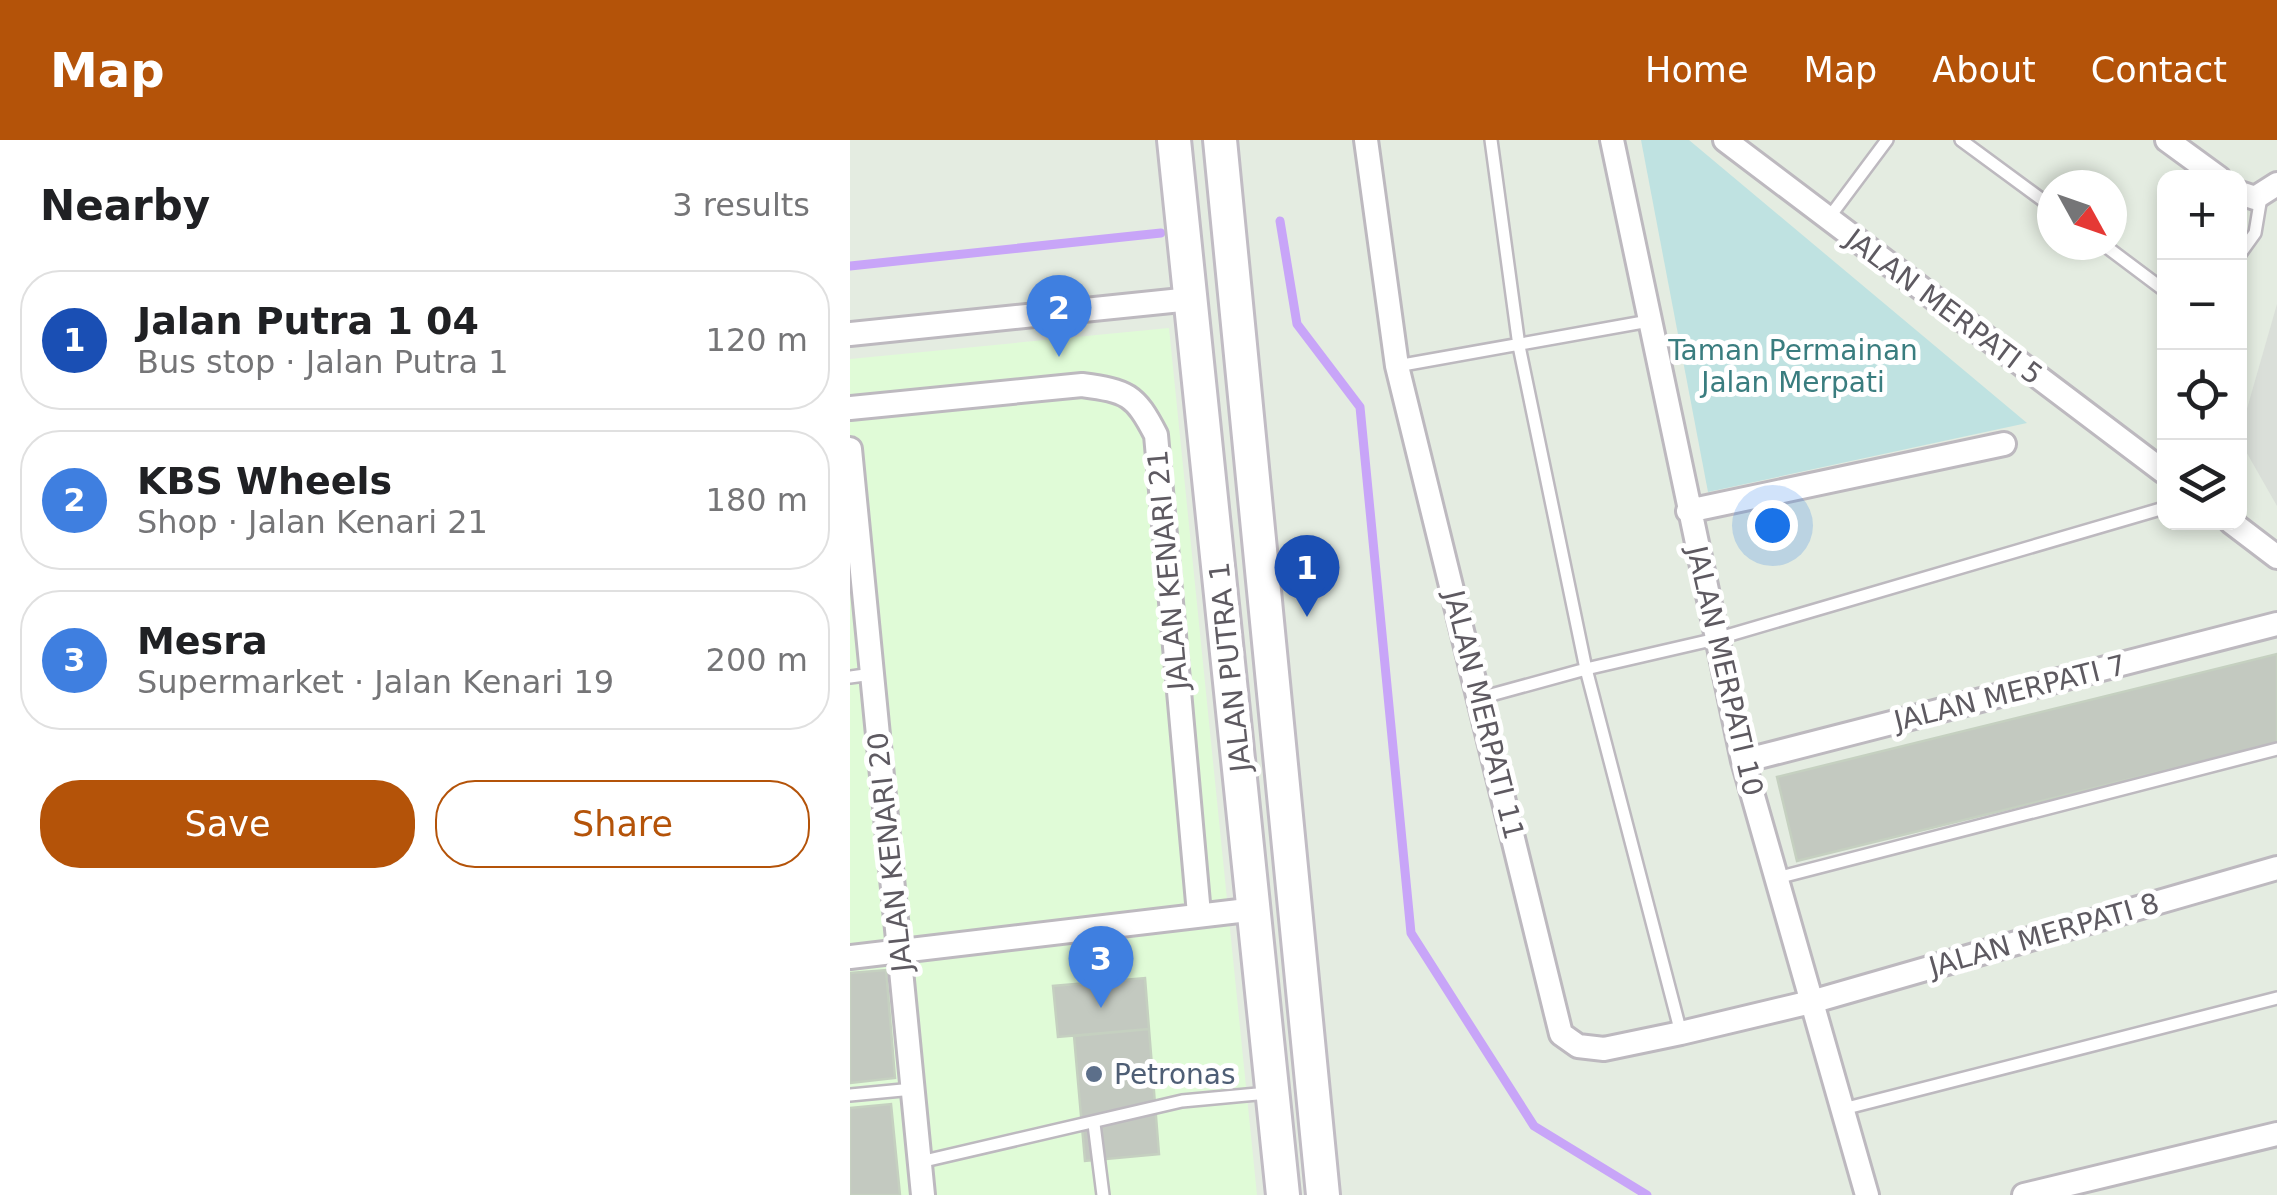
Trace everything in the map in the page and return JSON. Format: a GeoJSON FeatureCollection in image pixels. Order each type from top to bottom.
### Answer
{"type":"FeatureCollection","features":[{"type":"Feature","properties":{"kind":"main road","name":"JALAN PUTRA 1"},"geometry":{"type":"LineString","coordinates":[[1174,140],[1283,1195]]}},
{"type":"Feature","properties":{"kind":"main road","name":"JALAN PUTRA 1"},"geometry":{"type":"LineString","coordinates":[[1220,140],[1321,1179],[1334,1195]]}},
{"type":"Feature","properties":{"kind":"street","name":"JALAN MERPATI 11"},"geometry":{"type":"LineString","coordinates":[[1366,140],[1398,366],[1561,1034],[1578,1046],[1604,1049],[1811,1002]]}},
{"type":"Feature","properties":{"kind":"street","name":"JALAN MERPATI 10"},"geometry":{"type":"LineString","coordinates":[[1612,140],[1743,761],[1867,1195]]}},
{"type":"Feature","properties":{"kind":"street","name":"JALAN MERPATI 5"},"geometry":{"type":"LineString","coordinates":[[1725,140],[2157,467]]}},
{"type":"Feature","properties":{"kind":"street"},"geometry":{"type":"LineString","coordinates":[[2167,140],[2207,170]]}},
{"type":"Feature","properties":{"kind":"street"},"geometry":{"type":"LineString","coordinates":[[850,334],[1191,300]]}},
{"type":"Feature","properties":{"kind":"street","name":"JALAN KENARI 21"},"geometry":{"type":"LineString","coordinates":[[850,408],[1082,385],[1112,389],[1140,404],[1156,435],[1199,914]]}},
{"type":"Feature","properties":{"kind":"street"},"geometry":{"type":"LineString","coordinates":[[1688,511],[2004,444]]}},
{"type":"Feature","properties":{"kind":"street","name":"JALAN KENARI 20"},"geometry":{"type":"LineString","coordinates":[[850,449],[861,675],[900,953],[923,1195]]}},
{"type":"Feature","properties":{"kind":"street"},"geometry":{"type":"LineString","coordinates":[[2242,530],[2277,557]]}},
{"type":"Feature","properties":{"kind":"street","name":"JALAN MERPATI 7"},"geometry":{"type":"LineString","coordinates":[[1743,761],[2277,624]]}},
{"type":"Feature","properties":{"kind":"street","name":"JALAN MERPATI 8"},"geometry":{"type":"LineString","coordinates":[[1811,1002],[2277,868]]}},
{"type":"Feature","properties":{"kind":"street"},"geometry":{"type":"LineString","coordinates":[[850,958],[1256,908]]}},
{"type":"Feature","properties":{"kind":"street"},"geometry":{"type":"LineString","coordinates":[[2024,1195],[2277,1134]]}},
{"type":"Feature","properties":{"kind":"lane"},"geometry":{"type":"LineString","coordinates":[[1491,140],[1519,346],[1586,668],[1681,1033]]}},
{"type":"Feature","properties":{"kind":"lane"},"geometry":{"type":"LineString","coordinates":[[1828,219],[1887,140]]}},
{"type":"Feature","properties":{"kind":"lane"},"geometry":{"type":"LineString","coordinates":[[1961,140],[2037,196]]}},
{"type":"Feature","properties":{"kind":"lane"},"geometry":{"type":"LineString","coordinates":[[2247,244],[2254,233],[2259,191]]}},
{"type":"Feature","properties":{"kind":"lane"},"geometry":{"type":"LineString","coordinates":[[2124,260],[2157,285]]}},
{"type":"Feature","properties":{"kind":"lane"},"geometry":{"type":"LineString","coordinates":[[1398,366],[1649,321]]}},
{"type":"Feature","properties":{"kind":"lane"},"geometry":{"type":"LineString","coordinates":[[1480,698],[1586,668],[1716,639],[2157,510]]}},
{"type":"Feature","properties":{"kind":"lane"},"geometry":{"type":"LineString","coordinates":[[1777,878],[2277,748]]}},
{"type":"Feature","properties":{"kind":"lane"},"geometry":{"type":"LineString","coordinates":[[1843,1110],[2277,998]]}},
{"type":"Feature","properties":{"kind":"lane"},"geometry":{"type":"LineString","coordinates":[[850,1095],[913,1089]]}},
{"type":"Feature","properties":{"kind":"lane"},"geometry":{"type":"LineString","coordinates":[[920,1162],[1182,1101],[1273,1093]]}},
{"type":"Feature","properties":{"kind":"lane"},"geometry":{"type":"LineString","coordinates":[[1094,1124],[1103,1195]]}},
{"type":"Feature","properties":{"kind":"shaded area"},"geometry":{"type":"Polygon","coordinates":[[[2277,304],[2277,506],[2247,453],[2247,409],[2277,304]]]}},
{"type":"Feature","properties":{"kind":"shaded area"},"geometry":{"type":"Polygon","coordinates":[[[1169,328],[1257,1195],[850,1195],[850,359],[1169,328]]]}},
{"type":"Feature","properties":{"kind":"green space","name":"Taman Permainan Jalan Merpati"},"geometry":{"type":"Polygon","coordinates":[[[1641,140],[1689,140],[2027,423],[1708,492],[1641,140]]]}},
{"type":"Feature","properties":{"kind":"building"},"geometry":{"type":"Polygon","coordinates":[[[2277,654],[2277,743],[1797,861],[1777,777],[2277,654]]]}},
{"type":"Feature","properties":{"kind":"building"},"geometry":{"type":"Polygon","coordinates":[[[886,970],[895,1078],[850,1083],[850,973],[886,970]]]}},
{"type":"Feature","properties":{"kind":"building"},"geometry":{"type":"Polygon","coordinates":[[[1145,978],[1149,1029],[1058,1037],[1053,986],[1145,978]]]}},
{"type":"Feature","properties":{"kind":"building"},"geometry":{"type":"Polygon","coordinates":[[[1149,1029],[1159,1154],[1085,1161],[1074,1036],[1149,1029]]]}},
{"type":"Feature","properties":{"kind":"building"},"geometry":{"type":"Polygon","coordinates":[[[891,1104],[900,1195],[850,1195],[850,1108],[891,1104]]]}},
{"type":"Feature","properties":{"kind":"waterway"},"geometry":{"type":"LineString","coordinates":[[1280,221],[1297,324],[1360,407],[1411,933],[1534,1126],[1647,1195]]}},
{"type":"Feature","properties":{"kind":"waterway"},"geometry":{"type":"LineString","coordinates":[[850,266],[1161,233]]}},
{"type":"Feature","properties":{"kind":"place","name":"KBS Wheels"},"geometry":{"type":"Point","coordinates":[1059,357]}},
{"type":"Feature","properties":{"kind":"place","name":"Jalan Putra 1 04"},"geometry":{"type":"Point","coordinates":[1307,617]}},
{"type":"Feature","properties":{"kind":"place","name":"Mesra"},"geometry":{"type":"Point","coordinates":[1101,1008]}},
{"type":"Feature","properties":{"kind":"place","name":"Petronas"},"geometry":{"type":"Point","coordinates":[1094,1074]}}]}
